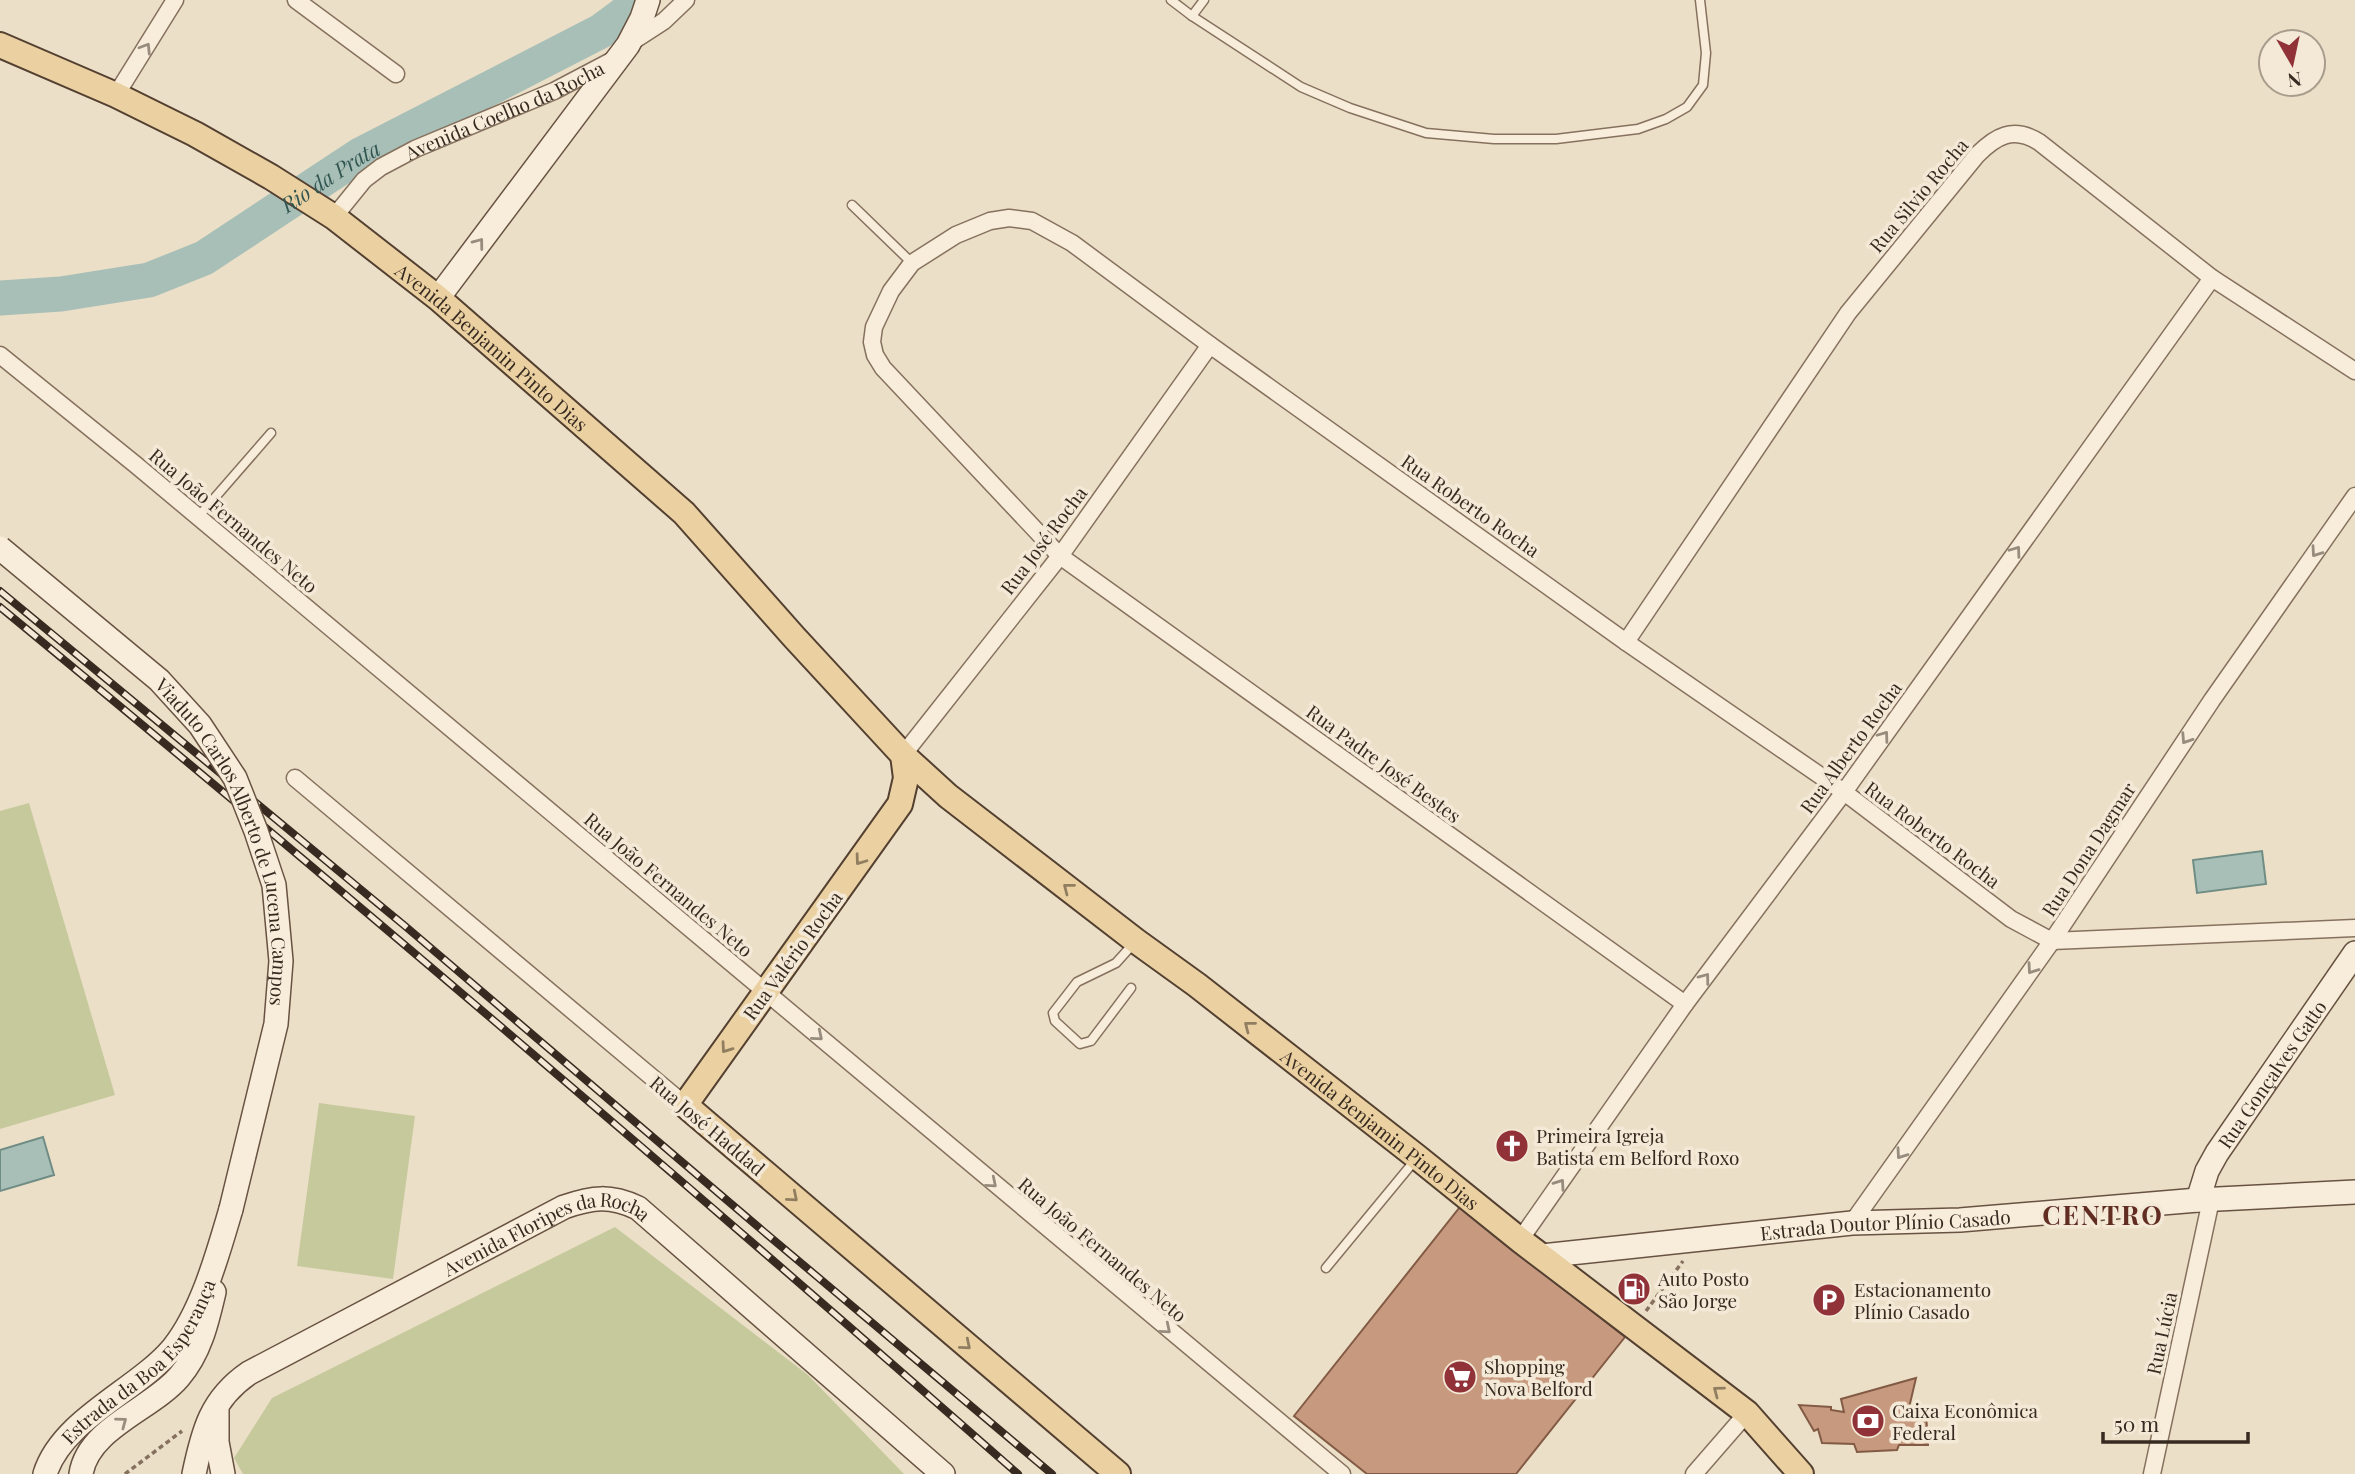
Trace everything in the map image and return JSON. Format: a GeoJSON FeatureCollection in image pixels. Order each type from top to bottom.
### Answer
{"type":"FeatureCollection","features":[{"type":"Feature","properties":{"kind":"main road","name":"Avenida Coelho da Rocha"},"geometry":{"type":"LineString","coordinates":[[438,298],[621,52],[645,9]]}},
{"type":"Feature","properties":{"kind":"main road","name":"Avenida Benjamin Pinto Dias"},"geometry":{"type":"LineString","coordinates":[[0,45],[116,95],[195,134],[284,184],[328,213],[438,298],[684,513],[903,755],[948,796],[1197,985],[1520,1240],[1747,1413],[1801,1474]]}},
{"type":"Feature","properties":{"kind":"main road","name":"Viaduto Carlos Alberto de Lucena Campos"},"geometry":{"type":"LineString","coordinates":[[0,548],[159,680],[200,725],[235,778],[256,831],[274,885],[281,961],[276,1024],[231,1209]]}},
{"type":"Feature","properties":{"kind":"main road"},"geometry":{"type":"LineString","coordinates":[[900,804],[906,778],[903,755]]}},
{"type":"Feature","properties":{"kind":"main road"},"geometry":{"type":"LineString","coordinates":[[900,804],[922,796],[948,796]]}},
{"type":"Feature","properties":{"kind":"main road","name":"Rua Valério Rocha"},"geometry":{"type":"LineString","coordinates":[[685,1105],[900,804]]}},
{"type":"Feature","properties":{"kind":"main road","name":"Rua Gonçalves Gatto"},"geometry":{"type":"LineString","coordinates":[[2204,1200],[2207,1171],[2217,1153],[2355,953]]}},
{"type":"Feature","properties":{"kind":"main road","name":"Rua José Haddad"},"geometry":{"type":"LineString","coordinates":[[685,1105],[1118,1474]]}},
{"type":"Feature","properties":{"kind":"main road","name":"Estrada Doutor Plínio Casado"},"geometry":{"type":"LineString","coordinates":[[1542,1256],[1852,1223],[1960,1220],[2204,1200],[2355,1192]]}},
{"type":"Feature","properties":{"kind":"main road","name":"Avenida Floripes da Rocha"},"geometry":{"type":"LineString","coordinates":[[194,1474],[207,1422],[238,1381],[564,1207],[583,1200],[608,1198],[621,1200],[638,1208],[943,1474]]}},
{"type":"Feature","properties":{"kind":"main road","name":"Estrada da Boa Esperança"},"geometry":{"type":"LineString","coordinates":[[45,1474],[51,1457],[66,1438],[160,1362],[175,1345],[197,1306],[231,1209]]}},
{"type":"Feature","properties":{"kind":"main road","name":"Estrada da Boa Esperança"},"geometry":{"type":"LineString","coordinates":[[81,1474],[86,1456],[97,1443],[169,1388],[194,1356],[206,1325],[217,1278],[220,1244]]}},
{"type":"Feature","properties":{"kind":"main road"},"geometry":{"type":"LineString","coordinates":[[218,1404],[217,1442],[223,1474]]}},
{"type":"Feature","properties":{"kind":"street"},"geometry":{"type":"LineString","coordinates":[[116,95],[175,0]]}},
{"type":"Feature","properties":{"kind":"street"},"geometry":{"type":"LineString","coordinates":[[296,0],[396,74]]}},
{"type":"Feature","properties":{"kind":"street"},"geometry":{"type":"LineString","coordinates":[[621,52],[664,21],[686,0]]}},
{"type":"Feature","properties":{"kind":"street","name":"Avenida Coelho da Rocha"},"geometry":{"type":"LineString","coordinates":[[328,213],[381,167],[415,149],[554,91],[621,52]]}},
{"type":"Feature","properties":{"kind":"street","name":"Rua Silvio Rocha"},"geometry":{"type":"LineString","coordinates":[[1626,642],[1848,313],[1991,141],[2007,134],[2029,136],[2039,142],[2212,278],[2355,371]]}},
{"type":"Feature","properties":{"kind":"street","name":"Rua Roberto Rocha"},"geometry":{"type":"LineString","coordinates":[[1060,556],[883,368],[875,355],[872,342],[874,327],[891,291],[912,263],[956,235],[990,221],[1009,218],[1032,221],[1072,243],[1210,345],[1626,642],[1844,792],[2011,919],[2052,941]]}},
{"type":"Feature","properties":{"kind":"street","name":"Rua Alberto Rocha"},"geometry":{"type":"LineString","coordinates":[[1520,1240],[1685,1004],[1844,792],[2212,278]]}},
{"type":"Feature","properties":{"kind":"street","name":"Rua José Rocha"},"geometry":{"type":"LineString","coordinates":[[903,755],[1060,556],[1210,345]]}},
{"type":"Feature","properties":{"kind":"street","name":"Rua João Fernandes Neto"},"geometry":{"type":"LineString","coordinates":[[0,355],[198,517],[1342,1474]]}},
{"type":"Feature","properties":{"kind":"street","name":"Rua Dona Dagmar"},"geometry":{"type":"LineString","coordinates":[[1852,1223],[2052,941],[2212,700],[2355,496]]}},
{"type":"Feature","properties":{"kind":"street","name":"Rua Padre José Bestes"},"geometry":{"type":"LineString","coordinates":[[1060,556],[1685,1004]]}},
{"type":"Feature","properties":{"kind":"street","name":"Rua José Haddad"},"geometry":{"type":"LineString","coordinates":[[295,778],[685,1105]]}},
{"type":"Feature","properties":{"kind":"street"},"geometry":{"type":"LineString","coordinates":[[2052,941],[2355,928]]}},
{"type":"Feature","properties":{"kind":"street","name":"Rua Lúcia"},"geometry":{"type":"LineString","coordinates":[[2152,1474],[2204,1200]]}},
{"type":"Feature","properties":{"kind":"street"},"geometry":{"type":"LineString","coordinates":[[1694,1474],[1747,1413]]}},
{"type":"Feature","properties":{"kind":"lane"},"geometry":{"type":"LineString","coordinates":[[1171,0],[1301,88],[1350,108],[1426,133],[1494,139],[1556,139],[1638,129],[1666,119],[1686,107],[1703,85],[1706,53],[1700,0]]}},
{"type":"Feature","properties":{"kind":"lane"},"geometry":{"type":"LineString","coordinates":[[1192,16],[1204,0]]}},
{"type":"Feature","properties":{"kind":"lane"},"geometry":{"type":"LineString","coordinates":[[852,205],[912,263]]}},
{"type":"Feature","properties":{"kind":"lane"},"geometry":{"type":"LineString","coordinates":[[198,517],[271,433]]}},
{"type":"Feature","properties":{"kind":"lane"},"geometry":{"type":"LineString","coordinates":[[1131,988],[1086,1044],[1080,1044],[1055,1021],[1054,1013],[1077,982],[1116,963],[1136,941]]}},
{"type":"Feature","properties":{"kind":"lane"},"geometry":{"type":"LineString","coordinates":[[1326,1268],[1418,1157]]}},
{"type":"Feature","properties":{"kind":"path"},"geometry":{"type":"LineString","coordinates":[[1634,1328],[1699,1240]]}},
{"type":"Feature","properties":{"kind":"path"},"geometry":{"type":"LineString","coordinates":[[125,1474],[187,1427]]}},
{"type":"Feature","properties":{"kind":"green space"},"geometry":{"type":"Polygon","coordinates":[[[29,803],[115,1095],[0,1129],[0,811],[29,803]]]}},
{"type":"Feature","properties":{"kind":"green space"},"geometry":{"type":"Polygon","coordinates":[[[319,1103],[415,1116],[393,1279],[297,1266],[319,1103]]]}},
{"type":"Feature","properties":{"kind":"green space"},"geometry":{"type":"Polygon","coordinates":[[[615,1227],[808,1375],[904,1474],[243,1474],[234,1458],[272,1398],[615,1227]]]}},
{"type":"Feature","properties":{"kind":"water"},"geometry":{"type":"Polygon","coordinates":[[[2262,851],[2266,884],[2197,893],[2193,860],[2262,851]]]}},
{"type":"Feature","properties":{"kind":"water"},"geometry":{"type":"Polygon","coordinates":[[[43,1137],[54,1175],[0,1191],[0,1150],[43,1137]]]}},
{"type":"Feature","properties":{"kind":"building","name":"Shopping Nova Belford"},"geometry":{"type":"Polygon","coordinates":[[[1460,1207],[1625,1337],[1516,1474],[1367,1474],[1294,1416],[1460,1207]]]}},
{"type":"Feature","properties":{"kind":"building","name":"Caixa Econômica Federal"},"geometry":{"type":"Polygon","coordinates":[[[1916,1378],[1908,1412],[1926,1413],[1928,1445],[1899,1445],[1897,1450],[1857,1452],[1854,1444],[1822,1443],[1818,1429],[1814,1431],[1799,1405],[1831,1407],[1831,1410],[1844,1412],[1841,1399],[1916,1378]]]}},
{"type":"Feature","properties":{"kind":"waterway","name":"Rio da Prata"},"geometry":{"type":"LineString","coordinates":[[0,298],[61,294],[149,280],[204,258],[360,155],[601,31],[643,0]]}},
{"type":"Feature","properties":{"kind":"railway"},"geometry":{"type":"LineString","coordinates":[[0,591],[405,926],[1052,1474]]}},
{"type":"Feature","properties":{"kind":"railway"},"geometry":{"type":"LineString","coordinates":[[0,607],[512,1036],[1018,1474]]}},
{"type":"Feature","properties":{"kind":"place","name":"Primeira Igreja Batista em Belford Roxo"},"geometry":{"type":"Point","coordinates":[1512,1146]}},
{"type":"Feature","properties":{"kind":"place","name":"Auto Posto São Jorge"},"geometry":{"type":"Point","coordinates":[1634,1289]}},
{"type":"Feature","properties":{"kind":"place","name":"Estacionamento Plínio Casado"},"geometry":{"type":"Point","coordinates":[1829,1300]}},
{"type":"Feature","properties":{"kind":"place","name":"Shopping Nova Belford"},"geometry":{"type":"Point","coordinates":[1460,1377]}},
{"type":"Feature","properties":{"kind":"place","name":"Caixa Econômica Federal"},"geometry":{"type":"Point","coordinates":[1868,1421]}},
{"type":"Feature","properties":{"kind":"district","name":"CENTRO"},"geometry":{"type":"Point","coordinates":[2103,1214]}}]}
